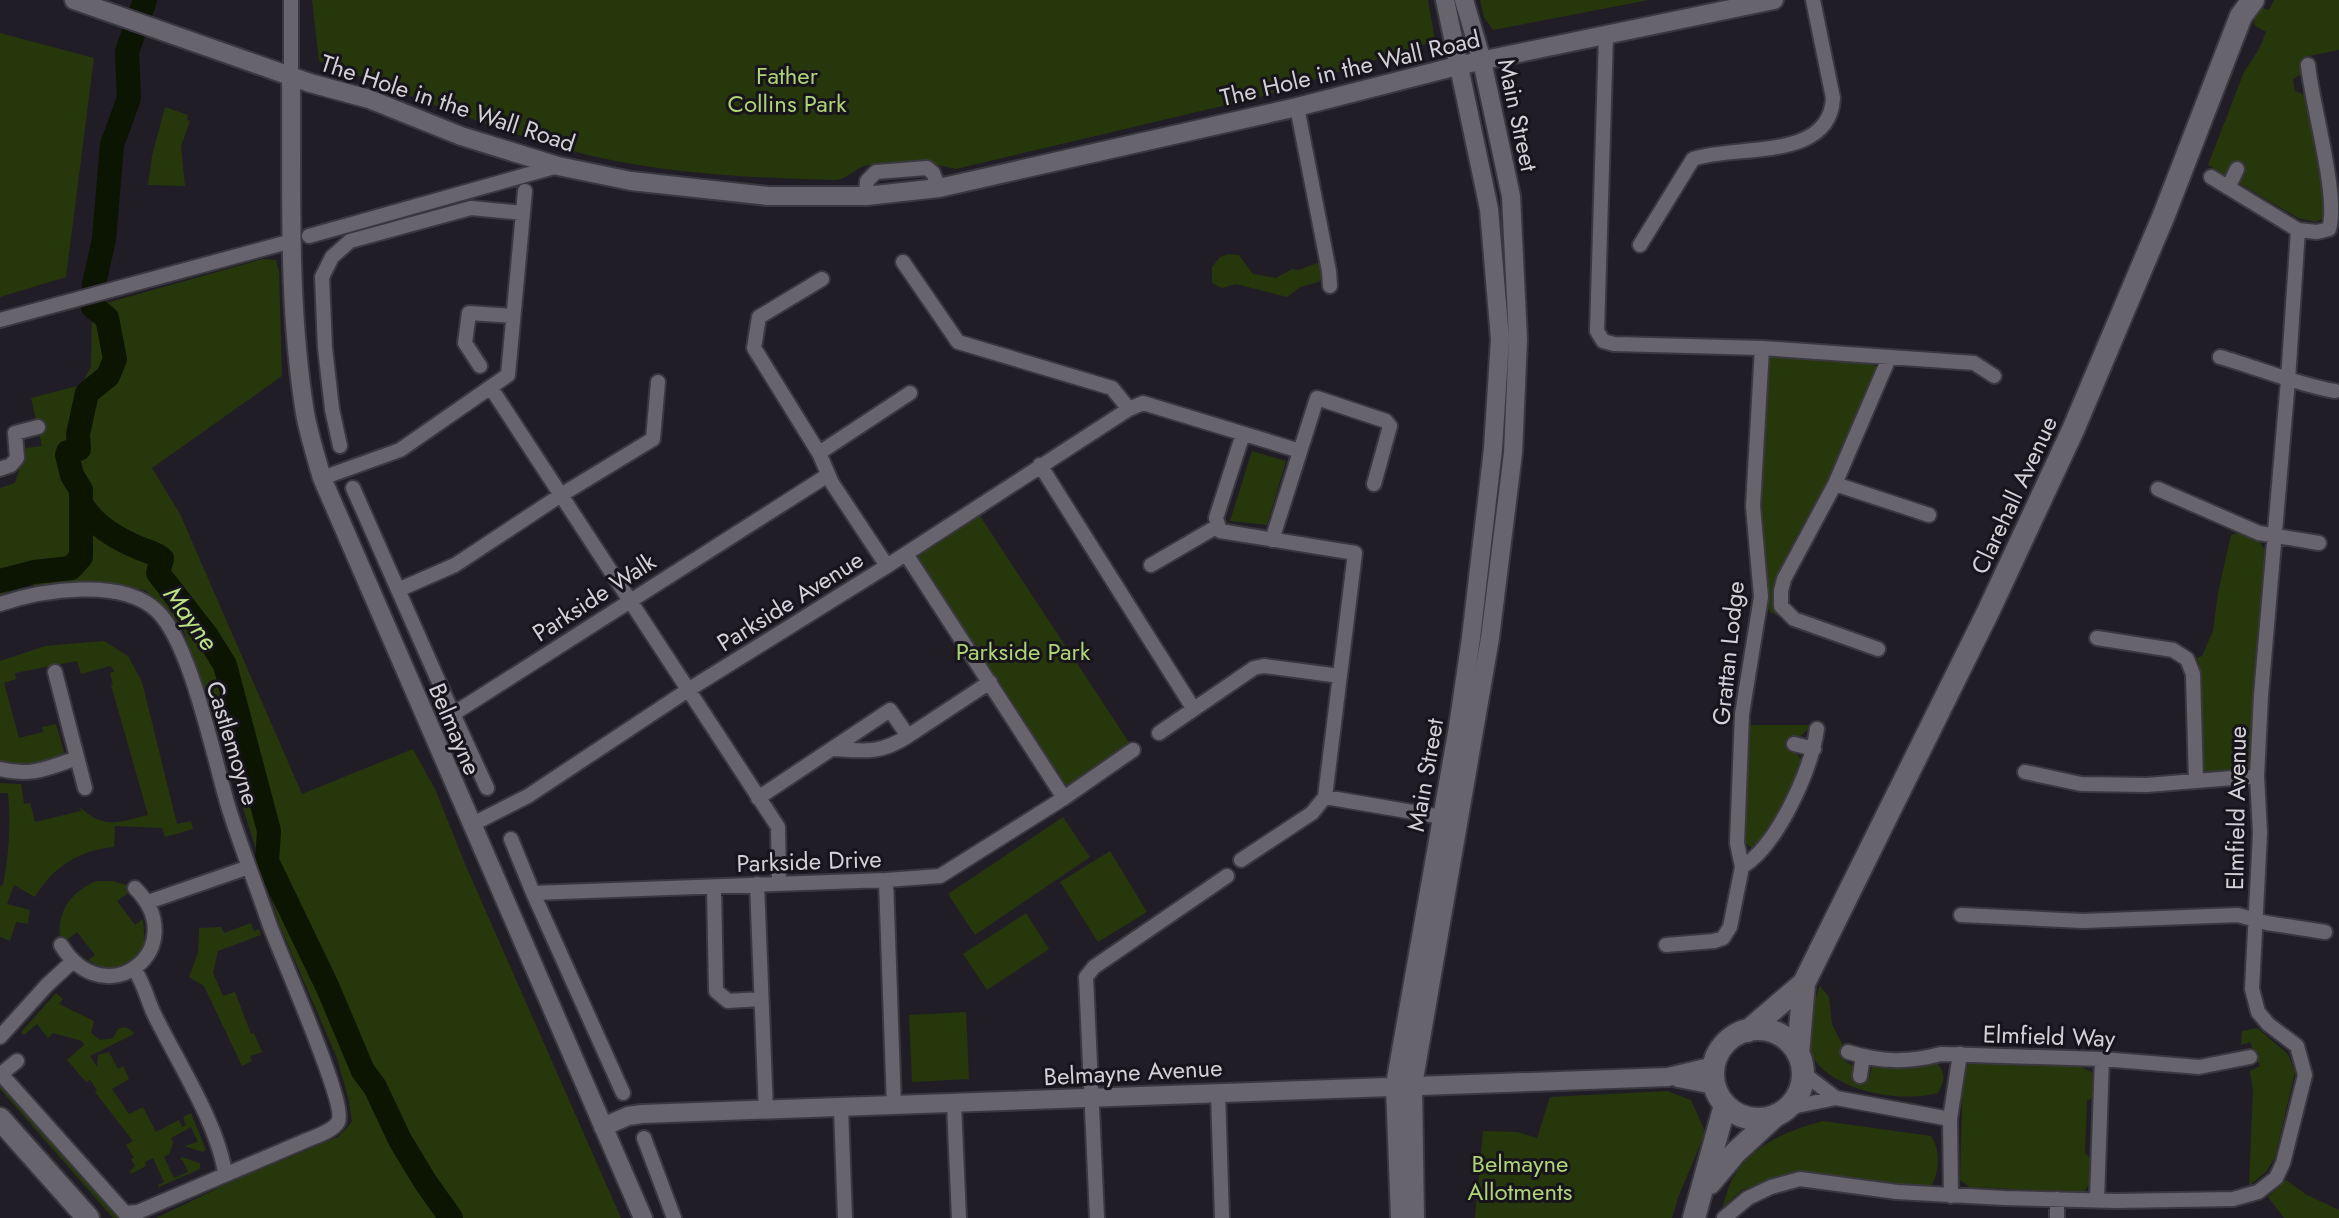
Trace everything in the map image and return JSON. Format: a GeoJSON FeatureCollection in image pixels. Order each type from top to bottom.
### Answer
{"type":"FeatureCollection","features":[{"type":"Feature","properties":{"kind":"main road","name":"Clarehall Avenue"},"geometry":{"type":"LineString","coordinates":[[1748,1031],[1804,983],[1988,612],[2073,430],[2164,215],[2244,5]]}},
{"type":"Feature","properties":{"kind":"main road","name":"Clarehall Avenue"},"geometry":{"type":"LineString","coordinates":[[1800,1064],[1804,983]]}},
{"type":"Feature","properties":{"kind":"main road"},"geometry":{"type":"LineString","coordinates":[[1694,1218],[1725,1105],[1714,1076],[1719,1052],[1728,1041],[1748,1031],[1774,1032],[1786,1040],[1800,1064],[1801,1086],[1782,1112],[1735,1153],[1704,1190]]}},
{"type":"Feature","properties":{"kind":"main road"},"geometry":{"type":"LineString","coordinates":[[1725,1105],[1749,1118],[1762,1119],[1782,1112]]}},
{"type":"Feature","properties":{"kind":"main road"},"geometry":{"type":"LineString","coordinates":[[0,1119],[88,1218]]}},
{"type":"Feature","properties":{"kind":"street","name":"The Hole in the Wall Road"},"geometry":{"type":"LineString","coordinates":[[74,0],[369,99],[461,136],[558,166],[631,181],[768,196],[866,196],[939,188],[1297,107],[1461,65],[1774,0]]}},
{"type":"Feature","properties":{"kind":"street"},"geometry":{"type":"LineString","coordinates":[[291,0],[291,75]]}},
{"type":"Feature","properties":{"kind":"street","name":"Main Street"},"geometry":{"type":"LineString","coordinates":[[1400,1218],[1404,1085],[1473,622],[1509,339],[1489,209],[1445,0]]}},
{"type":"Feature","properties":{"kind":"street","name":"Main Street"},"geometry":{"type":"LineString","coordinates":[[1415,1218],[1404,1085],[1476,728],[1513,453],[1509,339],[1511,196],[1482,61],[1464,0]]}},
{"type":"Feature","properties":{"kind":"street"},"geometry":{"type":"LineString","coordinates":[[1640,245],[1693,159],[1706,154],[1790,146],[1812,136],[1826,122],[1833,98],[1813,0]]}},
{"type":"Feature","properties":{"kind":"street"},"geometry":{"type":"LineString","coordinates":[[1606,36],[1597,331],[1603,341],[1614,344],[1762,348],[1974,363],[1994,376]]}},
{"type":"Feature","properties":{"kind":"street"},"geometry":{"type":"LineString","coordinates":[[2211,177],[2298,230],[2317,232],[2329,229],[2333,219],[2331,189],[2304,84],[2308,65]]}},
{"type":"Feature","properties":{"kind":"street","name":"Belmayne"},"geometry":{"type":"LineString","coordinates":[[291,75],[300,238],[297,353],[306,415],[322,478],[643,1218]]}},
{"type":"Feature","properties":{"kind":"street"},"geometry":{"type":"LineString","coordinates":[[1297,107],[1330,286]]}},
{"type":"Feature","properties":{"kind":"street"},"geometry":{"type":"LineString","coordinates":[[0,320],[558,166]]}},
{"type":"Feature","properties":{"kind":"street"},"geometry":{"type":"LineString","coordinates":[[2229,186],[2237,169]]}},
{"type":"Feature","properties":{"kind":"street"},"geometry":{"type":"LineString","coordinates":[[322,478],[400,450],[508,375],[525,191]]}},
{"type":"Feature","properties":{"kind":"street"},"geometry":{"type":"LineString","coordinates":[[340,446],[325,348],[322,277],[326,252],[350,241],[471,208],[523,213]]}},
{"type":"Feature","properties":{"kind":"street","name":"Elmfield Avenue"},"geometry":{"type":"LineString","coordinates":[[1724,1218],[1748,1198],[1771,1187],[1800,1179],[1951,1196],[2116,1201],[2233,1199],[2258,1192],[2276,1178],[2283,1163],[2305,1075],[2297,1046],[2268,1024],[2258,1012],[2252,989],[2260,833],[2257,776],[2261,695],[2298,230]]}},
{"type":"Feature","properties":{"kind":"street"},"geometry":{"type":"LineString","coordinates":[[903,262],[958,342],[1102,384],[1120,395],[1129,409],[1143,403],[1300,451]]}},
{"type":"Feature","properties":{"kind":"street"},"geometry":{"type":"LineString","coordinates":[[822,279],[759,317],[754,348],[819,453],[828,475],[887,566]]}},
{"type":"Feature","properties":{"kind":"street"},"geometry":{"type":"LineString","coordinates":[[480,366],[465,343],[469,313],[513,316]]}},
{"type":"Feature","properties":{"kind":"street","name":"Grattan Lodge"},"geometry":{"type":"LineString","coordinates":[[1666,945],[1688,936],[1714,941],[1723,938],[1730,927],[1742,867],[1737,843],[1742,714],[1761,597],[1753,506],[1762,348]]}},
{"type":"Feature","properties":{"kind":"street"},"geometry":{"type":"LineString","coordinates":[[2220,357],[2288,380],[2335,391]]}},
{"type":"Feature","properties":{"kind":"street","name":"Grattan Lodge"},"geometry":{"type":"LineString","coordinates":[[1878,649],[1794,619],[1781,606],[1781,591],[1784,579],[1835,484],[1889,358]]}},
{"type":"Feature","properties":{"kind":"street"},"geometry":{"type":"LineString","coordinates":[[398,590],[455,565],[653,439],[658,382]]}},
{"type":"Feature","properties":{"kind":"street"},"geometry":{"type":"LineString","coordinates":[[487,391],[561,495],[778,827],[779,883]]}},
{"type":"Feature","properties":{"kind":"street"},"geometry":{"type":"LineString","coordinates":[[819,453],[910,393]]}},
{"type":"Feature","properties":{"kind":"street"},"geometry":{"type":"LineString","coordinates":[[1272,540],[1317,398],[1386,421],[1391,429],[1374,484]]}},
{"type":"Feature","properties":{"kind":"street","name":"Parkside Avenue"},"geometry":{"type":"LineString","coordinates":[[471,825],[528,796],[688,690],[906,554],[1129,409]]}},
{"type":"Feature","properties":{"kind":"street"},"geometry":{"type":"LineString","coordinates":[[0,469],[11,465],[17,458],[15,433],[38,427]]}},
{"type":"Feature","properties":{"kind":"street"},"geometry":{"type":"LineString","coordinates":[[1216,527],[1216,518],[1243,434]]}},
{"type":"Feature","properties":{"kind":"street"},"geometry":{"type":"LineString","coordinates":[[1040,465],[1193,708]]}},
{"type":"Feature","properties":{"kind":"street","name":"Parkside Walk"},"geometry":{"type":"LineString","coordinates":[[453,714],[828,475]]}},
{"type":"Feature","properties":{"kind":"street"},"geometry":{"type":"LineString","coordinates":[[1835,484],[1929,515]]}},
{"type":"Feature","properties":{"kind":"street"},"geometry":{"type":"LineString","coordinates":[[353,488],[487,788]]}},
{"type":"Feature","properties":{"kind":"street"},"geometry":{"type":"LineString","coordinates":[[2158,489],[2274,537],[2319,543]]}},
{"type":"Feature","properties":{"kind":"street"},"geometry":{"type":"LineString","coordinates":[[1216,527],[1224,533],[1355,553],[1325,797],[1312,813],[1241,860]]}},
{"type":"Feature","properties":{"kind":"street"},"geometry":{"type":"LineString","coordinates":[[1151,565],[1216,527]]}},
{"type":"Feature","properties":{"kind":"street"},"geometry":{"type":"LineString","coordinates":[[906,554],[1064,798]]}},
{"type":"Feature","properties":{"kind":"street","name":"Castlemoyne"},"geometry":{"type":"LineString","coordinates":[[0,604],[45,592],[98,590],[126,594],[157,610],[169,624],[182,650],[249,867],[283,963],[328,1071],[340,1117],[330,1130],[138,1212],[125,1213],[1,1074],[17,1061]]}},
{"type":"Feature","properties":{"kind":"street"},"geometry":{"type":"LineString","coordinates":[[2097,638],[2173,650],[2187,659],[2193,674],[2196,781]]}},
{"type":"Feature","properties":{"kind":"street"},"geometry":{"type":"LineString","coordinates":[[1159,733],[1254,668],[1264,666],[1340,676]]}},
{"type":"Feature","properties":{"kind":"street"},"geometry":{"type":"LineString","coordinates":[[55,672],[85,788]]}},
{"type":"Feature","properties":{"kind":"street"},"geometry":{"type":"LineString","coordinates":[[834,749],[889,749],[990,682]]}},
{"type":"Feature","properties":{"kind":"street"},"geometry":{"type":"LineString","coordinates":[[758,798],[890,710],[908,736]]}},
{"type":"Feature","properties":{"kind":"street"},"geometry":{"type":"LineString","coordinates":[[1742,867],[1753,860],[1772,837],[1808,770],[1817,729]]}},
{"type":"Feature","properties":{"kind":"street"},"geometry":{"type":"LineString","coordinates":[[1794,744],[1814,749]]}},
{"type":"Feature","properties":{"kind":"street","name":"Parkside Drive"},"geometry":{"type":"LineString","coordinates":[[533,893],[940,876],[1064,798],[1133,750]]}},
{"type":"Feature","properties":{"kind":"street"},"geometry":{"type":"LineString","coordinates":[[0,769],[20,774],[77,758]]}},
{"type":"Feature","properties":{"kind":"street"},"geometry":{"type":"LineString","coordinates":[[2025,772],[2081,784],[2147,785],[2257,776]]}},
{"type":"Feature","properties":{"kind":"street"},"geometry":{"type":"LineString","coordinates":[[1325,797],[1442,817]]}},
{"type":"Feature","properties":{"kind":"street"},"geometry":{"type":"LineString","coordinates":[[511,839],[623,1093]]}},
{"type":"Feature","properties":{"kind":"street"},"geometry":{"type":"LineString","coordinates":[[148,902],[249,867]]}},
{"type":"Feature","properties":{"kind":"street"},"geometry":{"type":"LineString","coordinates":[[1097,1218],[1086,977],[1094,967],[1227,876]]}},
{"type":"Feature","properties":{"kind":"street"},"geometry":{"type":"LineString","coordinates":[[886,880],[894,1106]]}},
{"type":"Feature","properties":{"kind":"street"},"geometry":{"type":"LineString","coordinates":[[757,884],[766,1111]]}},
{"type":"Feature","properties":{"kind":"street"},"geometry":{"type":"LineString","coordinates":[[714,887],[716,991],[728,1001],[761,999]]}},
{"type":"Feature","properties":{"kind":"street"},"geometry":{"type":"LineString","coordinates":[[61,945],[72,962],[93,975],[108,977],[134,969],[148,954],[154,939],[155,923],[148,902],[135,888]]}},
{"type":"Feature","properties":{"kind":"street"},"geometry":{"type":"LineString","coordinates":[[1961,915],[2083,921],[2238,915],[2325,932]]}},
{"type":"Feature","properties":{"kind":"street"},"geometry":{"type":"LineString","coordinates":[[0,1037],[72,962]]}},
{"type":"Feature","properties":{"kind":"street"},"geometry":{"type":"LineString","coordinates":[[134,969],[203,1112],[223,1158],[225,1173]]}},
{"type":"Feature","properties":{"kind":"street","name":"Elmfield Way"},"geometry":{"type":"LineString","coordinates":[[1848,1052],[1915,1061],[1941,1054],[1960,1054],[2102,1059],[2199,1067],[2250,1057]]}},
{"type":"Feature","properties":{"kind":"street"},"geometry":{"type":"LineString","coordinates":[[1951,1196],[1950,1119],[1960,1054]]}},
{"type":"Feature","properties":{"kind":"street"},"geometry":{"type":"LineString","coordinates":[[1860,1076],[1863,1056]]}},
{"type":"Feature","properties":{"kind":"street"},"geometry":{"type":"LineString","coordinates":[[2097,1199],[2102,1059]]}},
{"type":"Feature","properties":{"kind":"street"},"geometry":{"type":"LineString","coordinates":[[1800,1064],[1836,1098]]}},
{"type":"Feature","properties":{"kind":"street","name":"Belmayne Avenue"},"geometry":{"type":"LineString","coordinates":[[603,1127],[628,1116],[642,1114],[1714,1076]]}},
{"type":"Feature","properties":{"kind":"street"},"geometry":{"type":"LineString","coordinates":[[1218,1092],[1222,1218]]}},
{"type":"Feature","properties":{"kind":"street"},"geometry":{"type":"LineString","coordinates":[[1782,1112],[1836,1098],[1950,1119]]}},
{"type":"Feature","properties":{"kind":"street"},"geometry":{"type":"LineString","coordinates":[[954,1104],[959,1218]]}},
{"type":"Feature","properties":{"kind":"street"},"geometry":{"type":"LineString","coordinates":[[841,1108],[845,1218]]}},
{"type":"Feature","properties":{"kind":"street"},"geometry":{"type":"LineString","coordinates":[[644,1138],[674,1218]]}},
{"type":"Feature","properties":{"kind":"street"},"geometry":{"type":"LineString","coordinates":[[2057,1199],[2057,1218]]}},
{"type":"Feature","properties":{"kind":"green space","name":"Father Collins Park"},"geometry":{"type":"Polygon","coordinates":[[[312,0],[1428,0],[1435,41],[1260,97],[956,169],[923,163],[890,162],[863,166],[848,176],[834,180],[700,173],[621,162],[544,143],[468,118],[319,61],[312,0]]]}},
{"type":"Feature","properties":{"kind":"green space"},"geometry":{"type":"Polygon","coordinates":[[[1480,0],[1649,0],[1493,30],[1484,17],[1480,0]]]}},
{"type":"Feature","properties":{"kind":"green space"},"geometry":{"type":"Polygon","coordinates":[[[2274,0],[2339,0],[2339,50],[2304,57],[2303,73],[2293,79],[2295,91],[2308,96],[2323,173],[2326,203],[2322,218],[2316,222],[2298,218],[2208,165],[2244,72],[2266,32],[2254,25],[2257,6],[2269,10],[2274,0]]]}},
{"type":"Feature","properties":{"kind":"green space"},"geometry":{"type":"Polygon","coordinates":[[[0,33],[94,58],[66,277],[0,297],[0,33]]]}},
{"type":"Feature","properties":{"kind":"green space"},"geometry":{"type":"Polygon","coordinates":[[[165,107],[188,115],[187,120],[190,121],[181,146],[185,186],[148,185],[165,107]]]}},
{"type":"Feature","properties":{"kind":"green space"},"geometry":{"type":"Polygon","coordinates":[[[1239,255],[1253,274],[1276,278],[1292,269],[1299,270],[1317,263],[1323,266],[1323,275],[1319,282],[1300,287],[1287,297],[1236,284],[1222,288],[1212,283],[1212,267],[1220,257],[1239,255]]]}},
{"type":"Feature","properties":{"kind":"green space"},"geometry":{"type":"Polygon","coordinates":[[[263,259],[276,260],[279,272],[282,376],[152,468],[180,514],[302,794],[413,749],[436,791],[465,864],[621,1218],[156,1218],[233,1181],[338,1137],[352,1122],[349,1101],[337,1058],[280,926],[182,626],[145,590],[111,583],[85,581],[21,586],[0,595],[0,488],[15,483],[26,448],[42,446],[31,398],[81,385],[91,367],[92,307],[263,259]]]}},
{"type":"Feature","properties":{"kind":"green space"},"geometry":{"type":"Polygon","coordinates":[[[1770,356],[1871,363],[1877,368],[1877,377],[1833,476],[1780,575],[1786,619],[1770,612],[1764,597],[1759,503],[1770,356]]]}},
{"type":"Feature","properties":{"kind":"green space"},"geometry":{"type":"Polygon","coordinates":[[[1252,451],[1286,461],[1267,525],[1230,521],[1252,451]]]}},
{"type":"Feature","properties":{"kind":"green space","name":"Parkside Park"},"geometry":{"type":"Polygon","coordinates":[[[980,516],[1130,744],[1067,786],[917,557],[980,516]]]}},
{"type":"Feature","properties":{"kind":"green space"},"geometry":{"type":"Polygon","coordinates":[[[2236,533],[2259,541],[2266,552],[2256,660],[2252,765],[2216,773],[2205,771],[2203,766],[2200,723],[2202,676],[2197,658],[2202,656],[2213,631],[2231,535],[2236,533]]]}},
{"type":"Feature","properties":{"kind":"green space"},"geometry":{"type":"Polygon","coordinates":[[[104,641],[128,656],[142,682],[177,824],[191,821],[193,829],[165,837],[162,828],[115,826],[114,847],[89,852],[68,862],[50,877],[35,897],[14,885],[7,904],[30,910],[28,924],[16,922],[10,941],[0,937],[0,886],[3,885],[7,862],[9,817],[8,793],[0,793],[0,783],[21,784],[24,804],[30,803],[35,822],[81,811],[80,807],[97,819],[112,822],[148,815],[111,685],[110,673],[115,671],[110,666],[81,674],[77,661],[15,673],[16,679],[4,683],[19,738],[43,732],[42,727],[56,724],[64,752],[43,764],[0,762],[0,661],[45,646],[104,641]]]}},
{"type":"Feature","properties":{"kind":"green space"},"geometry":{"type":"Polygon","coordinates":[[[1748,725],[1813,725],[1796,740],[1794,751],[1804,763],[1770,831],[1755,850],[1744,842],[1748,725]]]}},
{"type":"Feature","properties":{"kind":"green space"},"geometry":{"type":"Polygon","coordinates":[[[1063,817],[1090,857],[975,935],[948,894],[1063,817]]]}},
{"type":"Feature","properties":{"kind":"green space"},"geometry":{"type":"Polygon","coordinates":[[[1110,851],[1147,912],[1098,942],[1060,882],[1110,851]]]}},
{"type":"Feature","properties":{"kind":"green space"},"geometry":{"type":"Polygon","coordinates":[[[97,881],[113,881],[135,888],[117,901],[135,925],[143,919],[145,946],[126,964],[113,969],[88,960],[95,955],[77,932],[61,945],[60,923],[66,906],[79,891],[97,881]]]}},
{"type":"Feature","properties":{"kind":"green space"},"geometry":{"type":"Polygon","coordinates":[[[1026,913],[1049,949],[987,990],[963,954],[1026,913]]]}},
{"type":"Feature","properties":{"kind":"green space"},"geometry":{"type":"Polygon","coordinates":[[[251,923],[254,931],[259,929],[261,935],[218,951],[213,973],[223,996],[235,992],[251,1034],[254,1033],[262,1052],[250,1056],[252,1061],[242,1066],[204,986],[189,977],[198,953],[199,928],[221,927],[224,933],[251,923]]]}},
{"type":"Feature","properties":{"kind":"green space"},"geometry":{"type":"Polygon","coordinates":[[[1820,986],[1829,997],[1832,1024],[1843,1046],[1841,1058],[1853,1066],[1852,1077],[1869,1079],[1872,1067],[1906,1069],[1937,1063],[1944,1077],[1938,1093],[1906,1097],[1870,1092],[1853,1087],[1823,1070],[1813,1058],[1807,1041],[1808,1022],[1820,986]]]}},
{"type":"Feature","properties":{"kind":"green space"},"geometry":{"type":"Polygon","coordinates":[[[56,993],[63,999],[59,1004],[94,1021],[91,1033],[100,1040],[113,1038],[121,1028],[127,1028],[134,1034],[90,1056],[97,1067],[98,1055],[109,1052],[118,1069],[123,1066],[129,1079],[112,1089],[129,1114],[143,1107],[156,1132],[179,1120],[182,1127],[186,1125],[183,1117],[191,1113],[206,1150],[203,1152],[184,1146],[198,1142],[191,1127],[171,1138],[173,1143],[169,1154],[164,1157],[174,1178],[188,1172],[181,1157],[200,1163],[200,1169],[159,1187],[164,1182],[153,1158],[131,1174],[135,1166],[131,1159],[134,1158],[126,1145],[133,1141],[95,1092],[97,1090],[90,1080],[86,1082],[67,1060],[84,1045],[82,1041],[53,1033],[48,1038],[37,1024],[24,1035],[21,1032],[56,993]]]}},
{"type":"Feature","properties":{"kind":"green space"},"geometry":{"type":"Polygon","coordinates":[[[966,1012],[969,1079],[912,1082],[909,1015],[966,1012]]]}},
{"type":"Feature","properties":{"kind":"green space"},"geometry":{"type":"Polygon","coordinates":[[[2257,1028],[2288,1054],[2295,1072],[2275,1157],[2267,1171],[2249,1186],[2253,1090],[2250,1071],[2260,1066],[2250,1042],[2241,1045],[2242,1031],[2257,1028]]]}},
{"type":"Feature","properties":{"kind":"green space"},"geometry":{"type":"Polygon","coordinates":[[[1984,1061],[2081,1067],[2092,1072],[2093,1097],[2087,1101],[2085,1153],[2091,1159],[2090,1182],[2084,1192],[1970,1187],[1960,1180],[1963,1074],[1969,1063],[1984,1061]]]}},
{"type":"Feature","properties":{"kind":"green space"},"geometry":{"type":"Polygon","coordinates":[[[0,1081],[121,1218],[113,1218],[0,1089],[0,1081]]]}},
{"type":"Feature","properties":{"kind":"green space","name":"Belmayne Allotments"},"geometry":{"type":"Polygon","coordinates":[[[1667,1091],[1691,1100],[1704,1129],[1672,1218],[1475,1218],[1483,1131],[1517,1132],[1537,1138],[1550,1097],[1667,1091]]]}},
{"type":"Feature","properties":{"kind":"green space"},"geometry":{"type":"Polygon","coordinates":[[[1823,1121],[1931,1136],[1938,1156],[1932,1185],[1928,1190],[1796,1173],[1742,1190],[1722,1208],[1731,1181],[1750,1156],[1784,1134],[1823,1121]]]}},
{"type":"Feature","properties":{"kind":"green space"},"geometry":{"type":"Polygon","coordinates":[[[2286,1180],[2307,1195],[2339,1210],[2339,1218],[2284,1218],[2268,1197],[2286,1180]]]}},
{"type":"Feature","properties":{"kind":"waterway","name":"Mayne"},"geometry":{"type":"LineString","coordinates":[[0,581],[34,572],[71,568],[81,557],[81,490],[72,475],[67,455],[79,449],[78,434],[87,393],[108,376],[115,359],[107,318],[93,307],[94,284],[104,239],[112,145],[129,98],[127,52],[145,0]]}},
{"type":"Feature","properties":{"kind":"waterway","name":"Mayne"},"geometry":{"type":"LineString","coordinates":[[82,505],[107,531],[162,559],[158,573],[207,636],[225,665],[269,831],[267,861],[328,988],[363,1071],[375,1087],[400,1140],[451,1218]]}}]}
